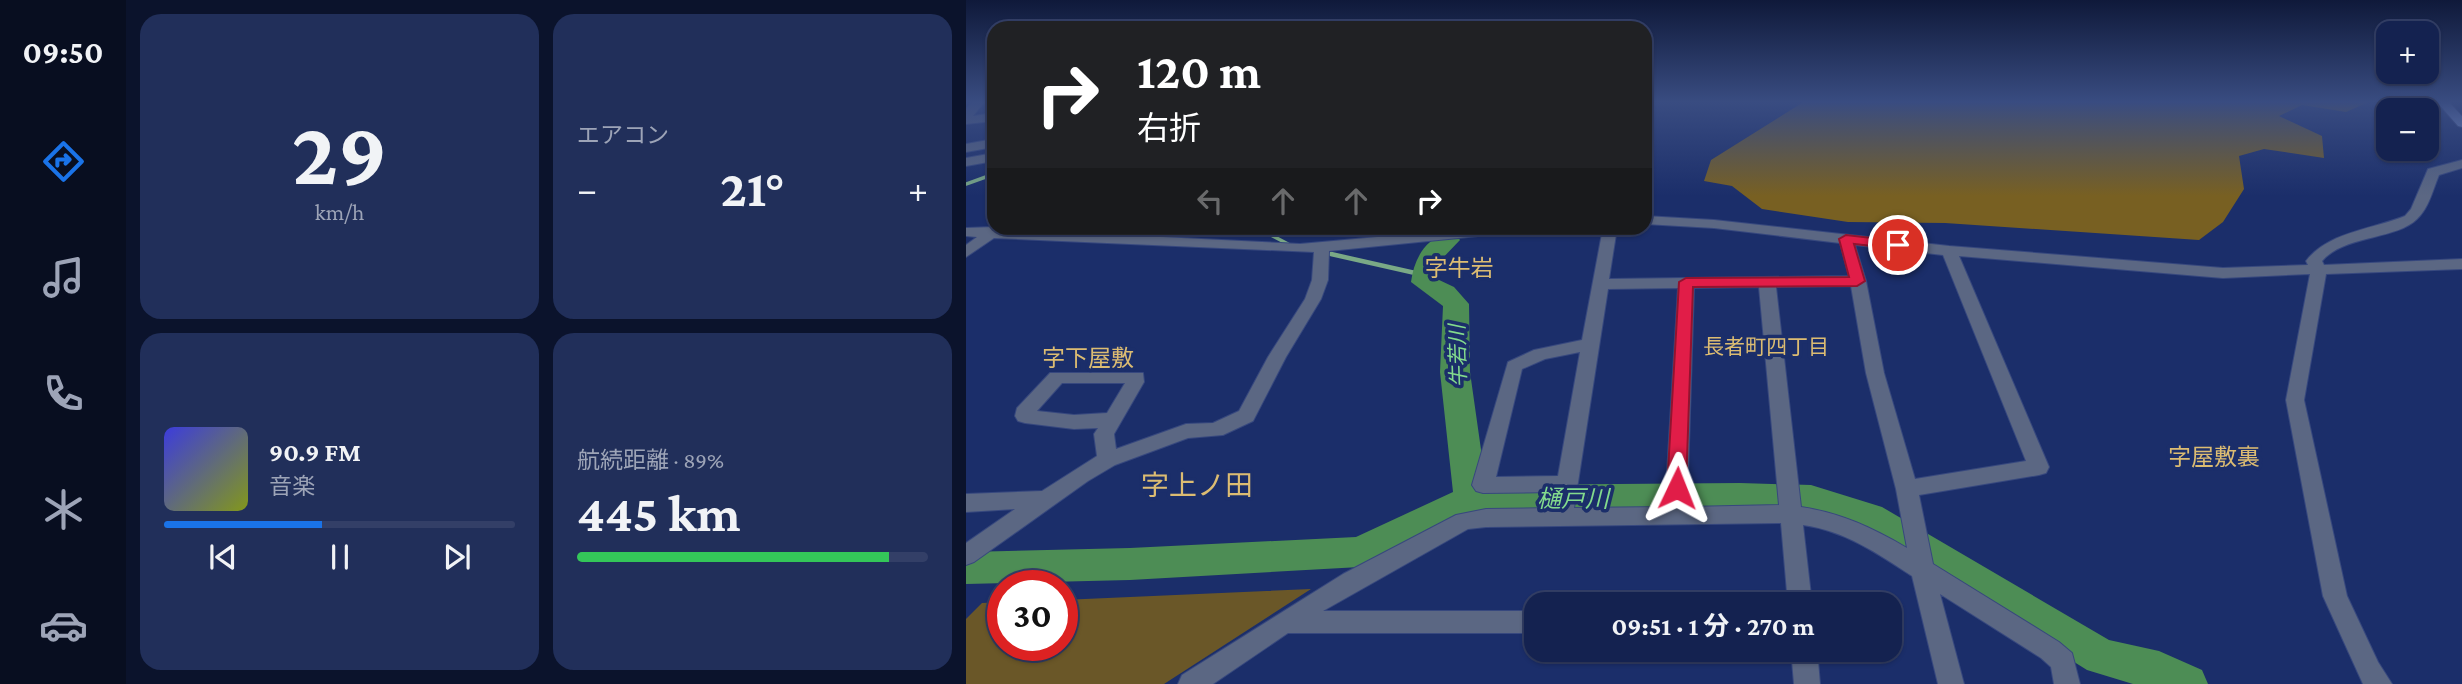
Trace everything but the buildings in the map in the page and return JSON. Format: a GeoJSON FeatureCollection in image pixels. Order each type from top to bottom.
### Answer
{"type":"FeatureCollection","features":[{"type":"Feature","properties":{"kind":"street"},"geometry":{"type":"LineString","coordinates":[[966,148],[987,145]]}},
{"type":"Feature","properties":{"kind":"street"},"geometry":{"type":"LineString","coordinates":[[966,162],[987,158]]}},
{"type":"Feature","properties":{"kind":"street"},"geometry":{"type":"LineString","coordinates":[[2379,684],[2369,671],[2335,596],[2295,400],[2319,270],[2315,261],[2318,254],[2332,246],[2397,226],[2410,219],[2418,210],[2433,172],[2462,164]]}},
{"type":"Feature","properties":{"kind":"street"},"geometry":{"type":"LineString","coordinates":[[1652,220],[1714,224],[1949,251],[2223,273],[2462,264]]}},
{"type":"Feature","properties":{"kind":"street"},"geometry":{"type":"LineString","coordinates":[[966,232],[987,231]]}},
{"type":"Feature","properties":{"kind":"street"},"geometry":{"type":"LineString","coordinates":[[966,252],[988,235]]}},
{"type":"Feature","properties":{"kind":"street"},"geometry":{"type":"LineString","coordinates":[[1056,235],[1285,249],[1322,248],[1449,235]]}},
{"type":"Feature","properties":{"kind":"street"},"geometry":{"type":"LineString","coordinates":[[1117,240],[1123,235]]}},
{"type":"Feature","properties":{"kind":"street"},"geometry":{"type":"LineString","coordinates":[[1561,519],[1609,235]]}},
{"type":"Feature","properties":{"kind":"street"},"geometry":{"type":"LineString","coordinates":[[1846,239],[1875,373],[1907,489],[1922,568],[1951,684]]}},
{"type":"Feature","properties":{"kind":"street"},"geometry":{"type":"LineString","coordinates":[[967,554],[1108,460],[1186,431],[1216,430],[1246,416],[1287,338],[1313,299],[1320,280],[1322,248]]}},
{"type":"Feature","properties":{"kind":"street"},"geometry":{"type":"LineString","coordinates":[[1907,489],[2039,467],[1949,251]]}},
{"type":"Feature","properties":{"kind":"street"},"geometry":{"type":"LineString","coordinates":[[1600,284],[1857,281]]}},
{"type":"Feature","properties":{"kind":"street"},"geometry":{"type":"LineString","coordinates":[[1676,514],[1686,282]]}},
{"type":"Feature","properties":{"kind":"street"},"geometry":{"type":"LineString","coordinates":[[1767,282],[1799,592]]}},
{"type":"Feature","properties":{"kind":"street"},"geometry":{"type":"LineString","coordinates":[[1567,486],[1483,485],[1514,366],[1540,354],[1591,344]]}},
{"type":"Feature","properties":{"kind":"street"},"geometry":{"type":"LineString","coordinates":[[1108,460],[1104,434],[1113,420],[1136,377],[1057,377],[1024,412],[1025,416],[1074,422],[1113,420]]}},
{"type":"Feature","properties":{"kind":"street"},"geometry":{"type":"LineString","coordinates":[[966,503],[1048,499]]}},
{"type":"Feature","properties":{"kind":"street"},"geometry":{"type":"LineString","coordinates":[[1191,684],[1351,581],[1464,522],[1486,518],[1561,519],[1606,515],[1790,514],[1830,520],[1843,525],[1868,536],[1922,568],[2050,650],[2063,661],[2067,684]]}},
{"type":"Feature","properties":{"kind":"street"},"geometry":{"type":"LineString","coordinates":[[1284,622],[1524,622]]}},
{"type":"Feature","properties":{"kind":"street"},"geometry":{"type":"LineString","coordinates":[[1805,662],[1807,684]]}},
{"type":"Feature","properties":{"kind":"shaded area"},"geometry":{"type":"Polygon","coordinates":[[[1754,133],[2315,133],[2322,136],[2324,158],[2264,149],[2239,156],[2244,189],[2223,222],[2199,240],[1945,223],[1848,222],[1762,209],[1732,186],[1704,181],[1711,160],[1754,133]]]}},
{"type":"Feature","properties":{"kind":"shaded area"},"geometry":{"type":"Polygon","coordinates":[[[1311,589],[1164,684],[966,684],[966,619],[982,603],[987,603],[987,661],[1078,661],[1078,599],[1311,589]]]}},
{"type":"Feature","properties":{"kind":"waterway","name":"樋戸川"},"geometry":{"type":"LineString","coordinates":[[966,184],[987,176]]}},
{"type":"Feature","properties":{"kind":"waterway"},"geometry":{"type":"LineString","coordinates":[[1271,235],[1288,244]]}},
{"type":"Feature","properties":{"kind":"waterway","name":"牛若川"},"geometry":{"type":"LineString","coordinates":[[1448,240],[1426,261],[1424,282],[1445,293],[1456,304],[1455,372],[1471,499]]}},
{"type":"Feature","properties":{"kind":"waterway"},"geometry":{"type":"LineString","coordinates":[[1331,254],[1424,275]]}},
{"type":"Feature","properties":{"kind":"waterway","name":"樋戸川"},"geometry":{"type":"LineString","coordinates":[[1471,499],[1740,496],[1811,499],[1870,517],[2101,657],[2159,671],[2187,684]]}},
{"type":"Feature","properties":{"kind":"waterway","name":"樋戸川"},"geometry":{"type":"LineString","coordinates":[[966,568],[1130,564],[1360,552],[1471,499]]}},
{"type":"Feature","properties":{"kind":"district","name":"字牛岩"},"geometry":{"type":"Point","coordinates":[1459,268]}},
{"type":"Feature","properties":{"kind":"district","name":"長者町四丁目"},"geometry":{"type":"Point","coordinates":[1766,347]}},
{"type":"Feature","properties":{"kind":"district","name":"字下屋敷"},"geometry":{"type":"Point","coordinates":[1088,358]}},
{"type":"Feature","properties":{"kind":"district","name":"字屋敷裏"},"geometry":{"type":"Point","coordinates":[2214,457]}},
{"type":"Feature","properties":{"kind":"district","name":"字上ノ田"},"geometry":{"type":"Point","coordinates":[1197,485]}},
{"type":"Feature","properties":{"kind":"route"},"geometry":{"type":"LineString","coordinates":[[1677,488],[1686,282],[1857,281],[1846,239],[1898,245]]}}]}
